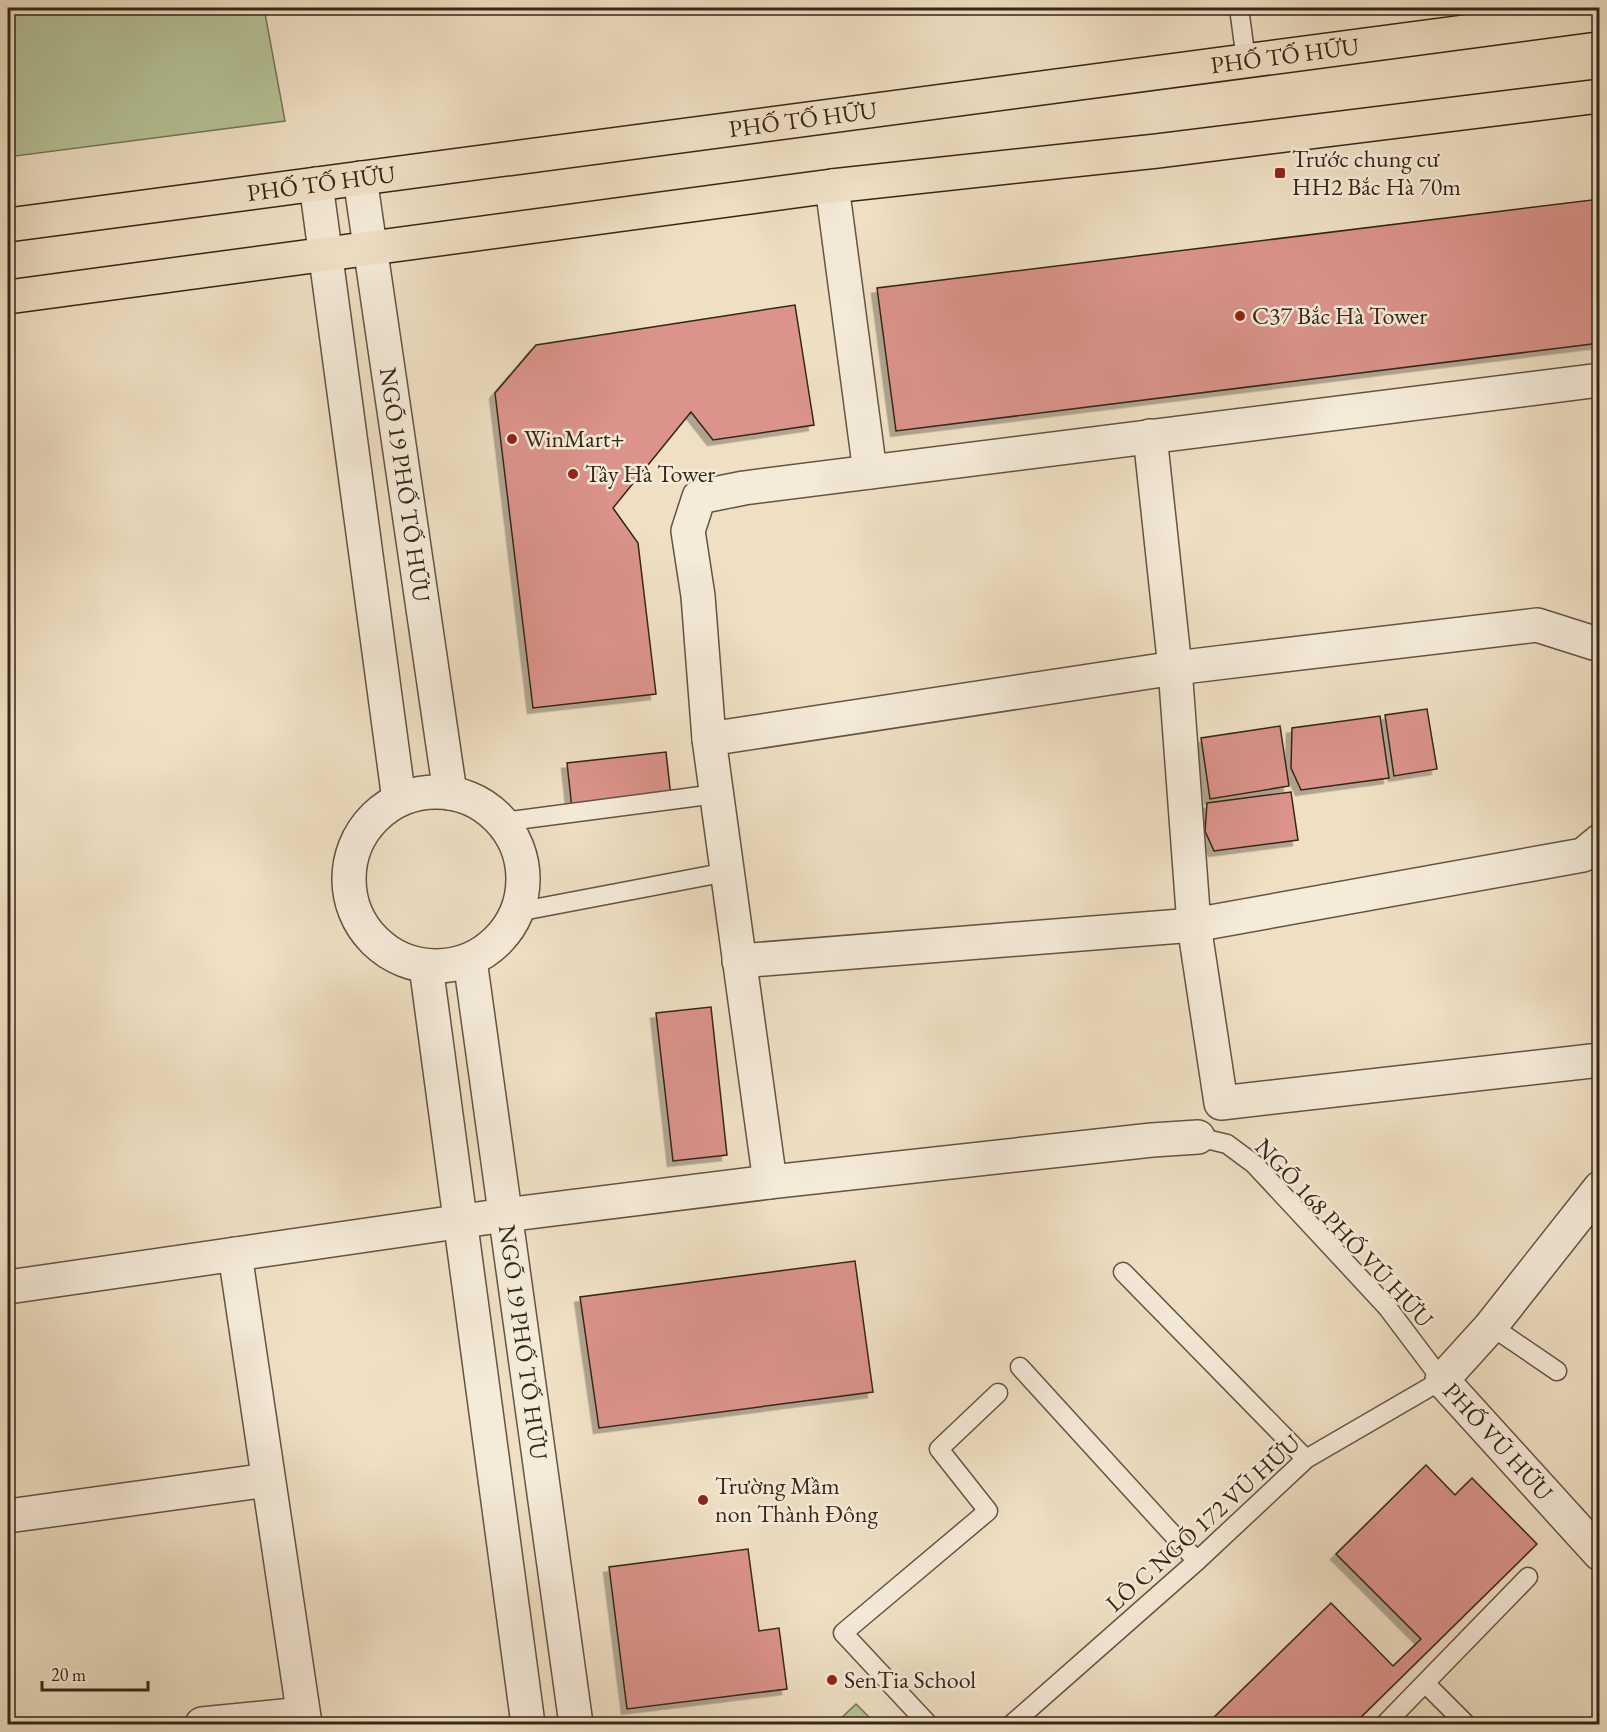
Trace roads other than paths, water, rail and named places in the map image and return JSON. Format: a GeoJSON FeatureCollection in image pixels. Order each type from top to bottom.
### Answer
{"type":"FeatureCollection","features":[{"type":"Feature","properties":{"kind":"main road","name":"PHỐ TỐ HỮU"},"geometry":{"type":"LineString","coordinates":[[8,225],[1578,14]]}},
{"type":"Feature","properties":{"kind":"main road"},"geometry":{"type":"LineString","coordinates":[[8,297],[832,186],[1157,151],[1599,96]]}},
{"type":"Feature","properties":{"kind":"street","name":"NGÕ 19 PHỐ TỐ HỮU"},"geometry":{"type":"LineString","coordinates":[[360,178],[450,793]]}},
{"type":"Feature","properties":{"kind":"street","name":"NGÕ 19 PHỐ TỐ HỮU"},"geometry":{"type":"LineString","coordinates":[[316,184],[399,800]]}},
{"type":"Feature","properties":{"kind":"street"},"geometry":{"type":"LineString","coordinates":[[832,186],[870,472]]}},
{"type":"Feature","properties":{"kind":"street"},"geometry":{"type":"LineString","coordinates":[[770,1182],[709,740],[698,596],[688,531],[699,497],[744,488],[1599,380]]}},
{"type":"Feature","properties":{"kind":"street"},"geometry":{"type":"LineString","coordinates":[[1150,436],[1175,668],[1194,926],[1221,1103],[1599,1060]]}},
{"type":"Feature","properties":{"kind":"street"},"geometry":{"type":"LineString","coordinates":[[709,740],[1175,668],[1537,625],[1599,645]]}},
{"type":"Feature","properties":{"kind":"street"},"geometry":{"type":"LineString","coordinates":[[424,793],[450,793],[478,803],[502,822],[515,842],[522,865],[523,889],[517,912],[506,932],[489,948],[470,960],[448,966],[426,966],[399,958],[376,942],[359,920],[350,893],[350,865],[359,838],[376,816],[399,800],[424,793]]}},
{"type":"Feature","properties":{"kind":"street"},"geometry":{"type":"LineString","coordinates":[[739,961],[1194,926],[1583,855],[1599,841]]}},
{"type":"Feature","properties":{"kind":"street","name":"NGÕ 19 PHỐ TỐ HỮU"},"geometry":{"type":"LineString","coordinates":[[470,960],[576,1725]]}},
{"type":"Feature","properties":{"kind":"street","name":"NGÕ 19 PHỐ TỐ HỮU"},"geometry":{"type":"LineString","coordinates":[[426,966],[528,1725]]}},
{"type":"Feature","properties":{"kind":"street"},"geometry":{"type":"LineString","coordinates":[[8,1287],[505,1215],[770,1182],[1152,1140],[1198,1137]]}},
{"type":"Feature","properties":{"kind":"street","name":"PHỐ VŨ HỮU"},"geometry":{"type":"LineString","coordinates":[[1599,1188],[1491,1326],[1443,1380],[1599,1554]]}},
{"type":"Feature","properties":{"kind":"street"},"geometry":{"type":"LineString","coordinates":[[202,1725],[304,1720],[234,1254]]}},
{"type":"Feature","properties":{"kind":"street"},"geometry":{"type":"LineString","coordinates":[[8,1516],[268,1479]]}},
{"type":"Feature","properties":{"kind":"lane"},"geometry":{"type":"LineString","coordinates":[[1239,8],[1246,60]]}},
{"type":"Feature","properties":{"kind":"lane"},"geometry":{"type":"LineString","coordinates":[[502,822],[716,794]]}},
{"type":"Feature","properties":{"kind":"lane"},"geometry":{"type":"LineString","coordinates":[[517,912],[727,872]]}},
{"type":"Feature","properties":{"kind":"lane","name":"NGÕ 168 PHỐ VŨ HỮU"},"geometry":{"type":"LineString","coordinates":[[1198,1137],[1227,1144],[1254,1164],[1387,1307],[1443,1380]]}},
{"type":"Feature","properties":{"kind":"lane"},"geometry":{"type":"LineString","coordinates":[[1123,1272],[1306,1459]]}},
{"type":"Feature","properties":{"kind":"lane"},"geometry":{"type":"LineString","coordinates":[[1491,1326],[1557,1371]]}},
{"type":"Feature","properties":{"kind":"lane"},"geometry":{"type":"LineString","coordinates":[[1020,1367],[1197,1561]]}},
{"type":"Feature","properties":{"kind":"lane","name":"LÔ C NGÕ 172 VŨ HỮU"},"geometry":{"type":"LineString","coordinates":[[1012,1725],[1197,1561],[1306,1459],[1443,1380]]}},
{"type":"Feature","properties":{"kind":"lane"},"geometry":{"type":"LineString","coordinates":[[928,1725],[843,1633],[988,1510],[939,1449],[998,1394]]}},
{"type":"Feature","properties":{"kind":"lane"},"geometry":{"type":"LineString","coordinates":[[1385,1725],[1528,1577]]}},
{"type":"Feature","properties":{"kind":"lane"},"geometry":{"type":"LineString","coordinates":[[1425,1683],[1466,1725]]}},
{"type":"Feature","properties":{"kind":"place","name":"Trước chung cư HH2 Bắc Hà 70m"},"geometry":{"type":"Point","coordinates":[1280,173]}},
{"type":"Feature","properties":{"kind":"place","name":"C37 Bắc Hà Tower"},"geometry":{"type":"Point","coordinates":[1240,316]}},
{"type":"Feature","properties":{"kind":"place","name":"WinMart+"},"geometry":{"type":"Point","coordinates":[512,439]}},
{"type":"Feature","properties":{"kind":"place","name":"Tây Hà Tower"},"geometry":{"type":"Point","coordinates":[573,474]}},
{"type":"Feature","properties":{"kind":"place","name":"Trường Mầm non Thành Đông"},"geometry":{"type":"Point","coordinates":[703,1500]}},
{"type":"Feature","properties":{"kind":"place","name":"SenTia School"},"geometry":{"type":"Point","coordinates":[832,1680]}}]}
